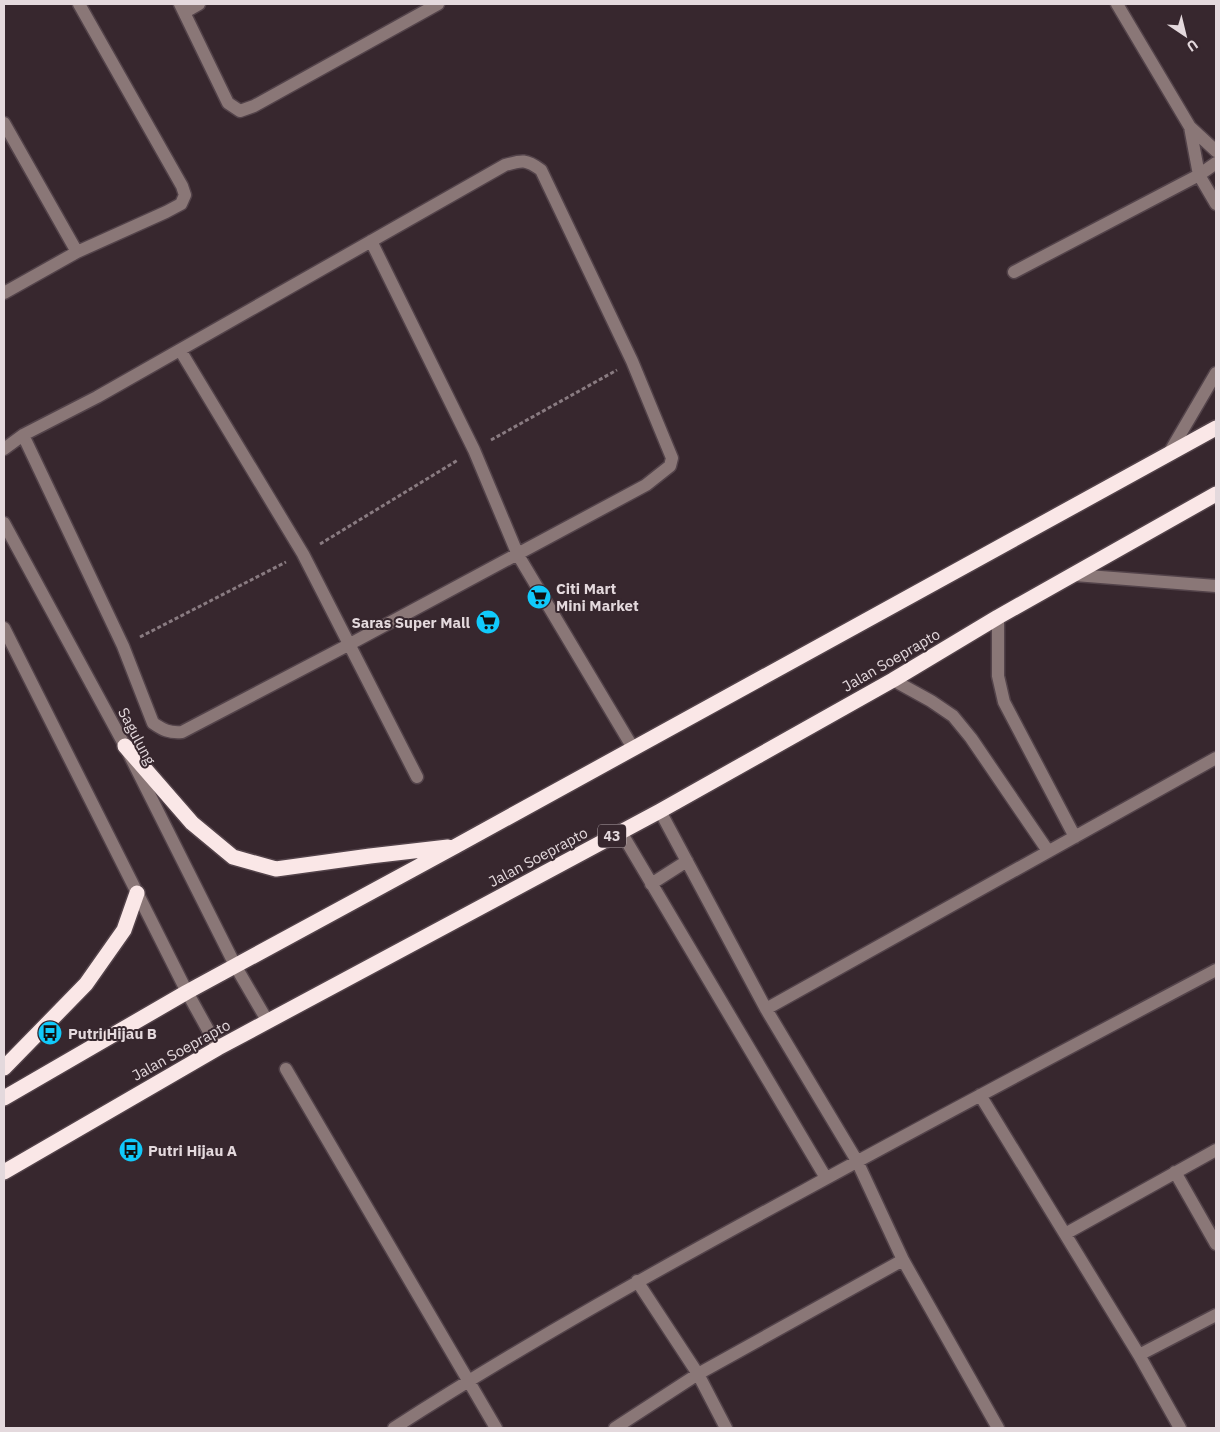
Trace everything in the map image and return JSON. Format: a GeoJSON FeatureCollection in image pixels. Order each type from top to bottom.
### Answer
{"type":"FeatureCollection","features":[{"type":"Feature","properties":{"kind":"highway"},"geometry":{"type":"LineString","coordinates":[[4,1098],[187,992],[1216,428]]}},
{"type":"Feature","properties":{"kind":"highway","name":"Jalan Soeprapto"},"geometry":{"type":"LineString","coordinates":[[4,1172],[218,1048],[660,811],[893,680],[998,617],[1216,494]]}},
{"type":"Feature","properties":{"kind":"highway"},"geometry":{"type":"LineString","coordinates":[[125,746],[192,823],[232,857],[276,869],[456,846]]}},
{"type":"Feature","properties":{"kind":"highway"},"geometry":{"type":"LineString","coordinates":[[4,1068],[86,984],[124,930],[137,893]]}},
{"type":"Feature","properties":{"kind":"street"},"geometry":{"type":"LineString","coordinates":[[4,294],[77,252],[181,204],[185,194],[80,4]]}},
{"type":"Feature","properties":{"kind":"street"},"geometry":{"type":"LineString","coordinates":[[200,4],[182,8],[228,103],[240,111],[254,106],[438,4]]}},
{"type":"Feature","properties":{"kind":"street"},"geometry":{"type":"LineString","coordinates":[[1117,4],[1190,127],[1216,151]]}},
{"type":"Feature","properties":{"kind":"street"},"geometry":{"type":"LineString","coordinates":[[4,123],[77,252]]}},
{"type":"Feature","properties":{"kind":"street"},"geometry":{"type":"LineString","coordinates":[[1190,127],[1199,175],[1216,204]]}},
{"type":"Feature","properties":{"kind":"street"},"geometry":{"type":"LineString","coordinates":[[4,449],[23,435],[97,397],[505,165],[522,160],[532,163],[541,170],[632,361],[672,458],[670,466],[646,485],[518,555],[182,732],[170,733],[162,730],[153,722],[123,646],[23,435]]}},
{"type":"Feature","properties":{"kind":"street"},"geometry":{"type":"LineString","coordinates":[[1014,272],[1199,175],[1216,163]]}},
{"type":"Feature","properties":{"kind":"street"},"geometry":{"type":"LineString","coordinates":[[371,241],[474,450],[518,555],[633,748]]}},
{"type":"Feature","properties":{"kind":"street"},"geometry":{"type":"LineString","coordinates":[[180,350],[303,554],[417,777]]}},
{"type":"Feature","properties":{"kind":"street"},"geometry":{"type":"LineString","coordinates":[[1168,455],[1216,373]]}},
{"type":"Feature","properties":{"kind":"street","name":"Sagulung"},"geometry":{"type":"LineString","coordinates":[[4,523],[125,746],[236,966],[268,1022]]}},
{"type":"Feature","properties":{"kind":"street"},"geometry":{"type":"LineString","coordinates":[[1075,575],[1216,586]]}},
{"type":"Feature","properties":{"kind":"street"},"geometry":{"type":"LineString","coordinates":[[998,617],[998,676],[1004,702],[1075,837]]}},
{"type":"Feature","properties":{"kind":"street"},"geometry":{"type":"LineString","coordinates":[[4,628],[187,992],[218,1048]]}},
{"type":"Feature","properties":{"kind":"street"},"geometry":{"type":"LineString","coordinates":[[893,680],[931,701],[953,716],[971,738],[1048,851]]}},
{"type":"Feature","properties":{"kind":"street"},"geometry":{"type":"LineString","coordinates":[[766,1009],[1216,758]]}},
{"type":"Feature","properties":{"kind":"street"},"geometry":{"type":"LineString","coordinates":[[660,811],[766,1009],[857,1161],[902,1260],[998,1428]]}},
{"type":"Feature","properties":{"kind":"street"},"geometry":{"type":"LineString","coordinates":[[620,832],[826,1178]]}},
{"type":"Feature","properties":{"kind":"street"},"geometry":{"type":"LineString","coordinates":[[651,884],[687,861]]}},
{"type":"Feature","properties":{"kind":"street"},"geometry":{"type":"LineString","coordinates":[[394,1428],[468,1380],[637,1281],[857,1161],[1216,970]]}},
{"type":"Feature","properties":{"kind":"street"},"geometry":{"type":"LineString","coordinates":[[286,1069],[496,1428]]}},
{"type":"Feature","properties":{"kind":"street"},"geometry":{"type":"LineString","coordinates":[[980,1095],[1139,1355],[1180,1428]]}},
{"type":"Feature","properties":{"kind":"street"},"geometry":{"type":"LineString","coordinates":[[1065,1234],[1216,1150]]}},
{"type":"Feature","properties":{"kind":"street"},"geometry":{"type":"LineString","coordinates":[[1175,1172],[1216,1244]]}},
{"type":"Feature","properties":{"kind":"street"},"geometry":{"type":"LineString","coordinates":[[615,1428],[698,1374],[902,1260]]}},
{"type":"Feature","properties":{"kind":"street"},"geometry":{"type":"LineString","coordinates":[[637,1281],[698,1374],[726,1428]]}},
{"type":"Feature","properties":{"kind":"street"},"geometry":{"type":"LineString","coordinates":[[1139,1355],[1216,1315]]}},
{"type":"Feature","properties":{"kind":"path"},"geometry":{"type":"LineString","coordinates":[[123,646],[303,554],[474,450],[632,361]]}},
{"type":"Feature","properties":{"kind":"place","name":"Citi Mart Mini Market"},"geometry":{"type":"Point","coordinates":[539,597]}},
{"type":"Feature","properties":{"kind":"place","name":"Saras Super Mall"},"geometry":{"type":"Point","coordinates":[488,622]}},
{"type":"Feature","properties":{"kind":"place","name":"Putri Hijau B"},"geometry":{"type":"Point","coordinates":[50,1033]}},
{"type":"Feature","properties":{"kind":"place","name":"Putri Hijau A"},"geometry":{"type":"Point","coordinates":[131,1150]}}]}
